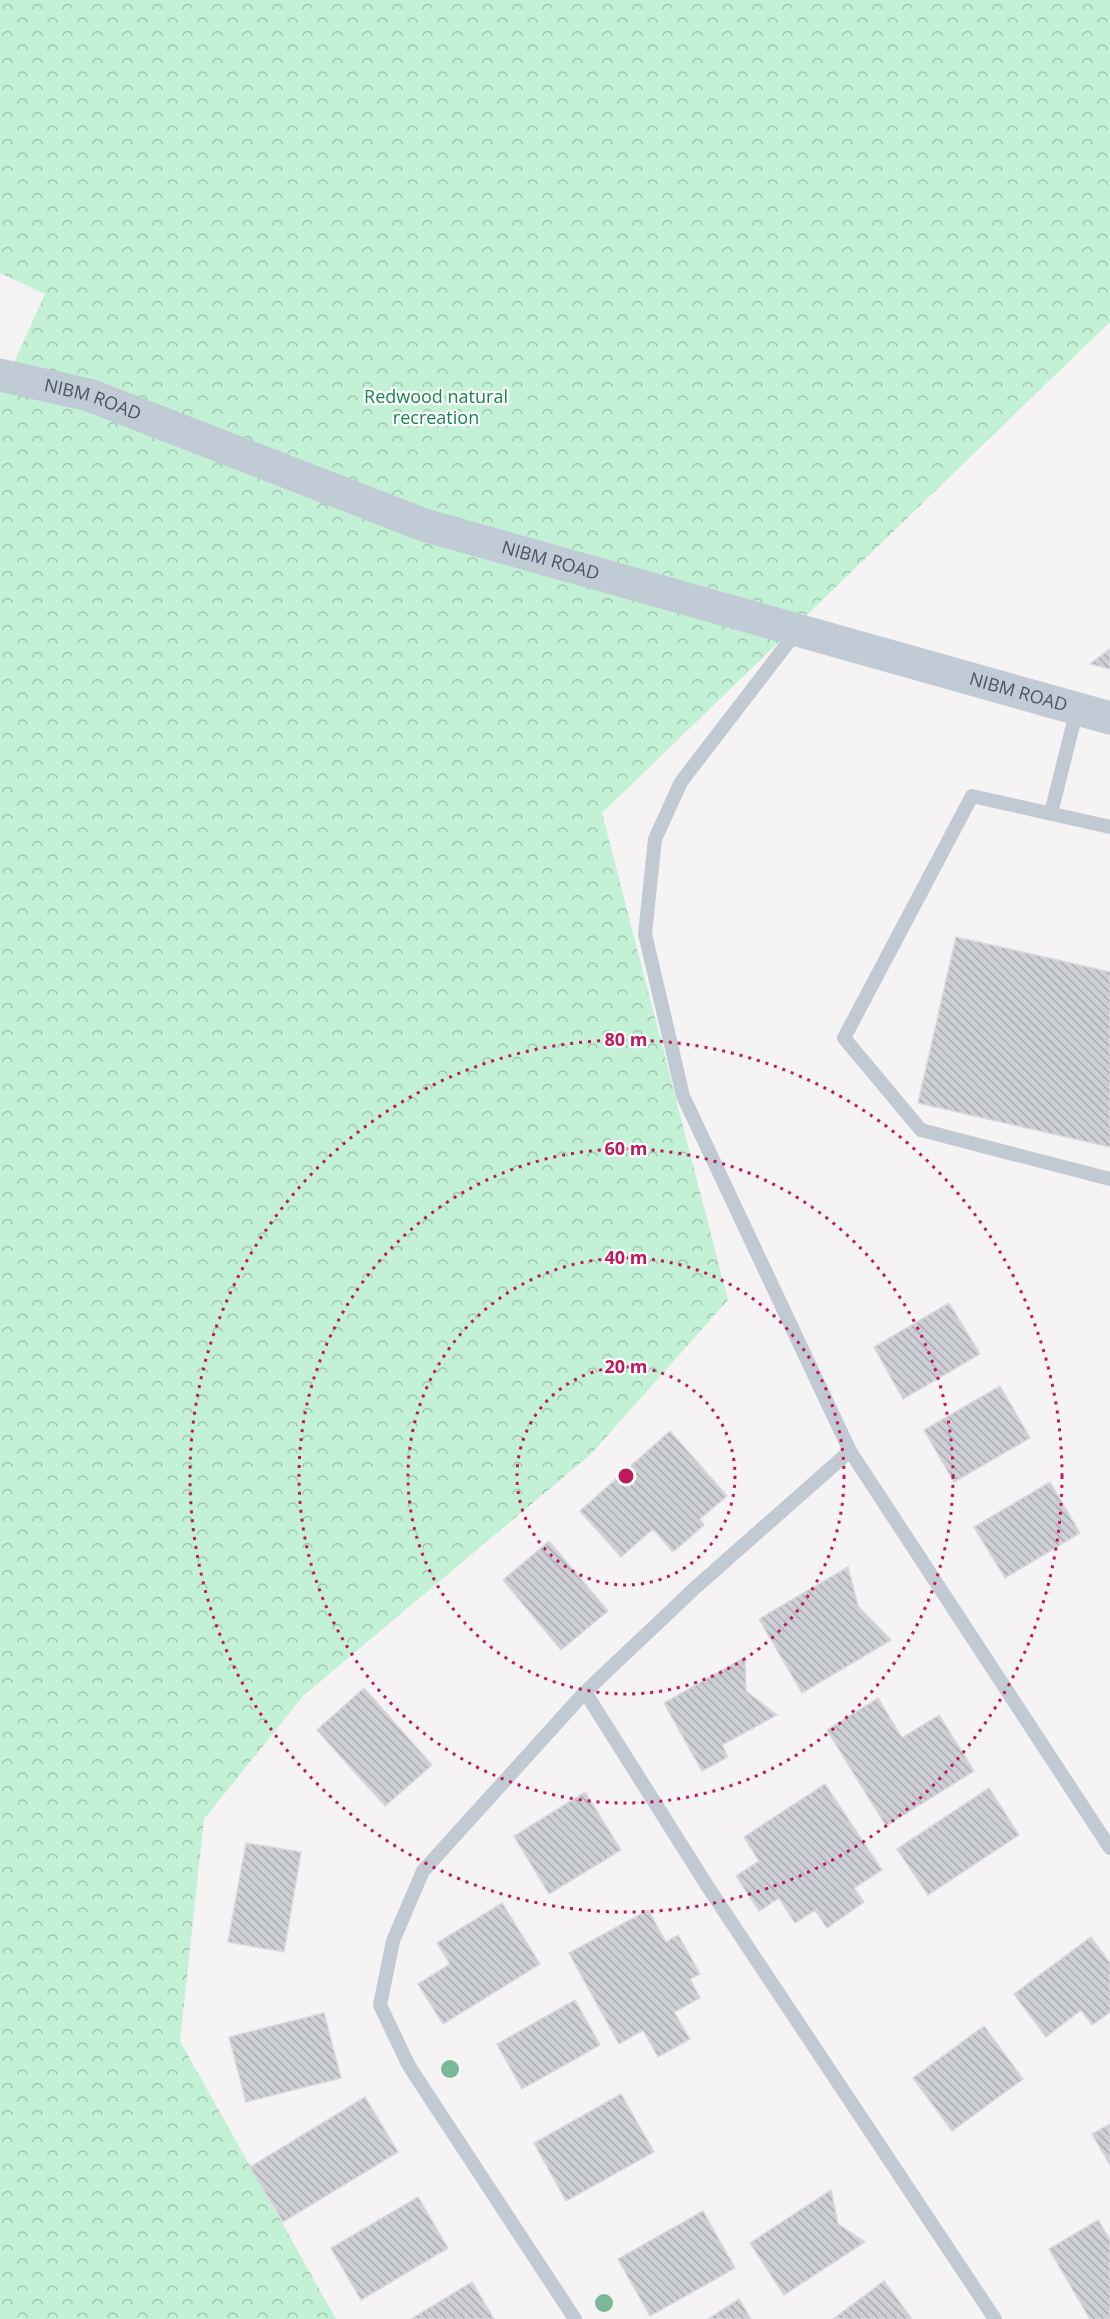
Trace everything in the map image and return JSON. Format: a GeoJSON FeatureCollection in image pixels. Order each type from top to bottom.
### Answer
{"type":"FeatureCollection","features":[{"type":"Feature","properties":{"kind":"main road","name":"NIBM ROAD"},"geometry":{"type":"LineString","coordinates":[[0,375],[89,395],[424,525],[1110,718]]}},
{"type":"Feature","properties":{"kind":"lane"},"geometry":{"type":"LineString","coordinates":[[798,630],[681,782],[655,839],[645,934],[684,1096],[850,1451],[1110,1848]]}},
{"type":"Feature","properties":{"kind":"lane"},"geometry":{"type":"LineString","coordinates":[[1051,813],[1077,709]]}},
{"type":"Feature","properties":{"kind":"lane"},"geometry":{"type":"LineString","coordinates":[[1110,827],[972,796],[844,1038],[921,1130],[1110,1179]]}},
{"type":"Feature","properties":{"kind":"lane"},"geometry":{"type":"LineString","coordinates":[[575,2319],[409,2066],[380,2005],[393,1941],[423,1871],[585,1692],[696,1587],[850,1451]]}},
{"type":"Feature","properties":{"kind":"lane"},"geometry":{"type":"LineString","coordinates":[[585,1692],[708,1887],[995,2319]]}},
{"type":"Feature","properties":{"kind":"green space","name":"Redwood natural recreation"},"geometry":{"type":"Polygon","coordinates":[[[0,0],[1110,0],[1110,322],[602,813],[728,1300],[591,1454],[303,1696],[204,1819],[180,2041],[336,2319],[0,2319],[0,393],[45,294],[0,273],[0,0]]]}},
{"type":"Feature","properties":{"kind":"building"},"geometry":{"type":"Polygon","coordinates":[[[1110,649],[1110,669],[1090,664],[1110,649]]]}},
{"type":"Feature","properties":{"kind":"building"},"geometry":{"type":"Polygon","coordinates":[[[956,937],[1110,972],[1110,1147],[918,1103],[956,937]]]}},
{"type":"Feature","properties":{"kind":"building"},"geometry":{"type":"Polygon","coordinates":[[[949,1303],[980,1354],[903,1399],[874,1347],[949,1303]]]}},
{"type":"Feature","properties":{"kind":"building"},"geometry":{"type":"Polygon","coordinates":[[[1000,1386],[1030,1438],[954,1482],[924,1430],[1000,1386]]]}},
{"type":"Feature","properties":{"kind":"building"},"geometry":{"type":"Polygon","coordinates":[[[670,1431],[727,1496],[700,1519],[704,1525],[673,1552],[653,1529],[621,1557],[580,1511],[670,1431]]]}},
{"type":"Feature","properties":{"kind":"building"},"geometry":{"type":"Polygon","coordinates":[[[1050,1482],[1080,1533],[1005,1578],[974,1527],[1050,1482]]]}},
{"type":"Feature","properties":{"kind":"building"},"geometry":{"type":"Polygon","coordinates":[[[549,1541],[608,1611],[561,1650],[503,1580],[549,1541]]]}},
{"type":"Feature","properties":{"kind":"building"},"geometry":{"type":"Polygon","coordinates":[[[848,1567],[858,1606],[891,1640],[802,1693],[759,1619],[848,1567]]]}},
{"type":"Feature","properties":{"kind":"building"},"geometry":{"type":"Polygon","coordinates":[[[745,1657],[746,1691],[777,1715],[722,1745],[728,1757],[702,1771],[664,1703],[745,1657]]]}},
{"type":"Feature","properties":{"kind":"building"},"geometry":{"type":"Polygon","coordinates":[[[364,1688],[432,1765],[385,1806],[317,1730],[364,1688]]]}},
{"type":"Feature","properties":{"kind":"building"},"geometry":{"type":"Polygon","coordinates":[[[878,1698],[902,1738],[939,1715],[974,1771],[886,1826],[827,1730],[878,1698]]]}},
{"type":"Feature","properties":{"kind":"building"},"geometry":{"type":"Polygon","coordinates":[[[825,1784],[882,1870],[854,1888],[864,1902],[827,1928],[815,1910],[795,1923],[779,1898],[759,1911],[736,1876],[759,1861],[744,1837],[825,1784]]]}},
{"type":"Feature","properties":{"kind":"building"},"geometry":{"type":"Polygon","coordinates":[[[989,1788],[1019,1835],[928,1895],[897,1849],[989,1788]]]}},
{"type":"Feature","properties":{"kind":"building"},"geometry":{"type":"Polygon","coordinates":[[[585,1792],[621,1850],[549,1894],[514,1836],[585,1792]]]}},
{"type":"Feature","properties":{"kind":"building"},"geometry":{"type":"Polygon","coordinates":[[[246,1843],[301,1852],[284,1952],[228,1942],[246,1843]]]}},
{"type":"Feature","properties":{"kind":"building"},"geometry":{"type":"Polygon","coordinates":[[[502,1903],[540,1964],[443,2024],[418,1984],[450,1964],[437,1943],[502,1903]]]}},
{"type":"Feature","properties":{"kind":"building"},"geometry":{"type":"Polygon","coordinates":[[[648,1910],[666,1942],[678,1935],[700,1974],[690,1979],[700,1998],[674,2012],[690,2039],[658,2057],[643,2030],[619,2044],[569,1953],[648,1910]]]}},
{"type":"Feature","properties":{"kind":"building"},"geometry":{"type":"Polygon","coordinates":[[[1091,1937],[1110,1963],[1110,2012],[1092,2025],[1081,2010],[1046,2037],[1014,1994],[1091,1937]]]}},
{"type":"Feature","properties":{"kind":"building"},"geometry":{"type":"Polygon","coordinates":[[[575,2000],[600,2045],[522,2089],[497,2044],[575,2000]]]}},
{"type":"Feature","properties":{"kind":"building"},"geometry":{"type":"Polygon","coordinates":[[[324,2013],[341,2078],[246,2102],[229,2037],[324,2013]]]}},
{"type":"Feature","properties":{"kind":"building"},"geometry":{"type":"Polygon","coordinates":[[[984,2026],[1023,2079],[952,2131],[913,2078],[984,2026]]]}},
{"type":"Feature","properties":{"kind":"building"},"geometry":{"type":"Polygon","coordinates":[[[621,2094],[654,2152],[566,2201],[534,2143],[621,2094]]]}},
{"type":"Feature","properties":{"kind":"building"},"geometry":{"type":"Polygon","coordinates":[[[365,2097],[398,2152],[283,2222],[250,2167],[365,2097]]]}},
{"type":"Feature","properties":{"kind":"building"},"geometry":{"type":"Polygon","coordinates":[[[1110,2124],[1110,2165],[1092,2134],[1110,2124]]]}},
{"type":"Feature","properties":{"kind":"building"},"geometry":{"type":"Polygon","coordinates":[[[831,2190],[838,2224],[865,2242],[784,2295],[750,2243],[831,2190]]]}},
{"type":"Feature","properties":{"kind":"building"},"geometry":{"type":"Polygon","coordinates":[[[418,2197],[448,2248],[361,2300],[331,2248],[418,2197]]]}},
{"type":"Feature","properties":{"kind":"building"},"geometry":{"type":"Polygon","coordinates":[[[703,2211],[735,2268],[650,2316],[618,2259],[703,2211]]]}},
{"type":"Feature","properties":{"kind":"building"},"geometry":{"type":"Polygon","coordinates":[[[1098,2220],[1110,2240],[1110,2319],[1090,2319],[1049,2249],[1098,2220]]]}},
{"type":"Feature","properties":{"kind":"building"},"geometry":{"type":"Polygon","coordinates":[[[884,2281],[912,2319],[833,2319],[884,2281]]]}},
{"type":"Feature","properties":{"kind":"building"},"geometry":{"type":"Polygon","coordinates":[[[472,2282],[494,2319],[411,2319],[472,2282]]]}},
{"type":"Feature","properties":{"kind":"building"},"geometry":{"type":"Polygon","coordinates":[[[739,2299],[751,2319],[708,2319],[739,2299]]]}}]}
